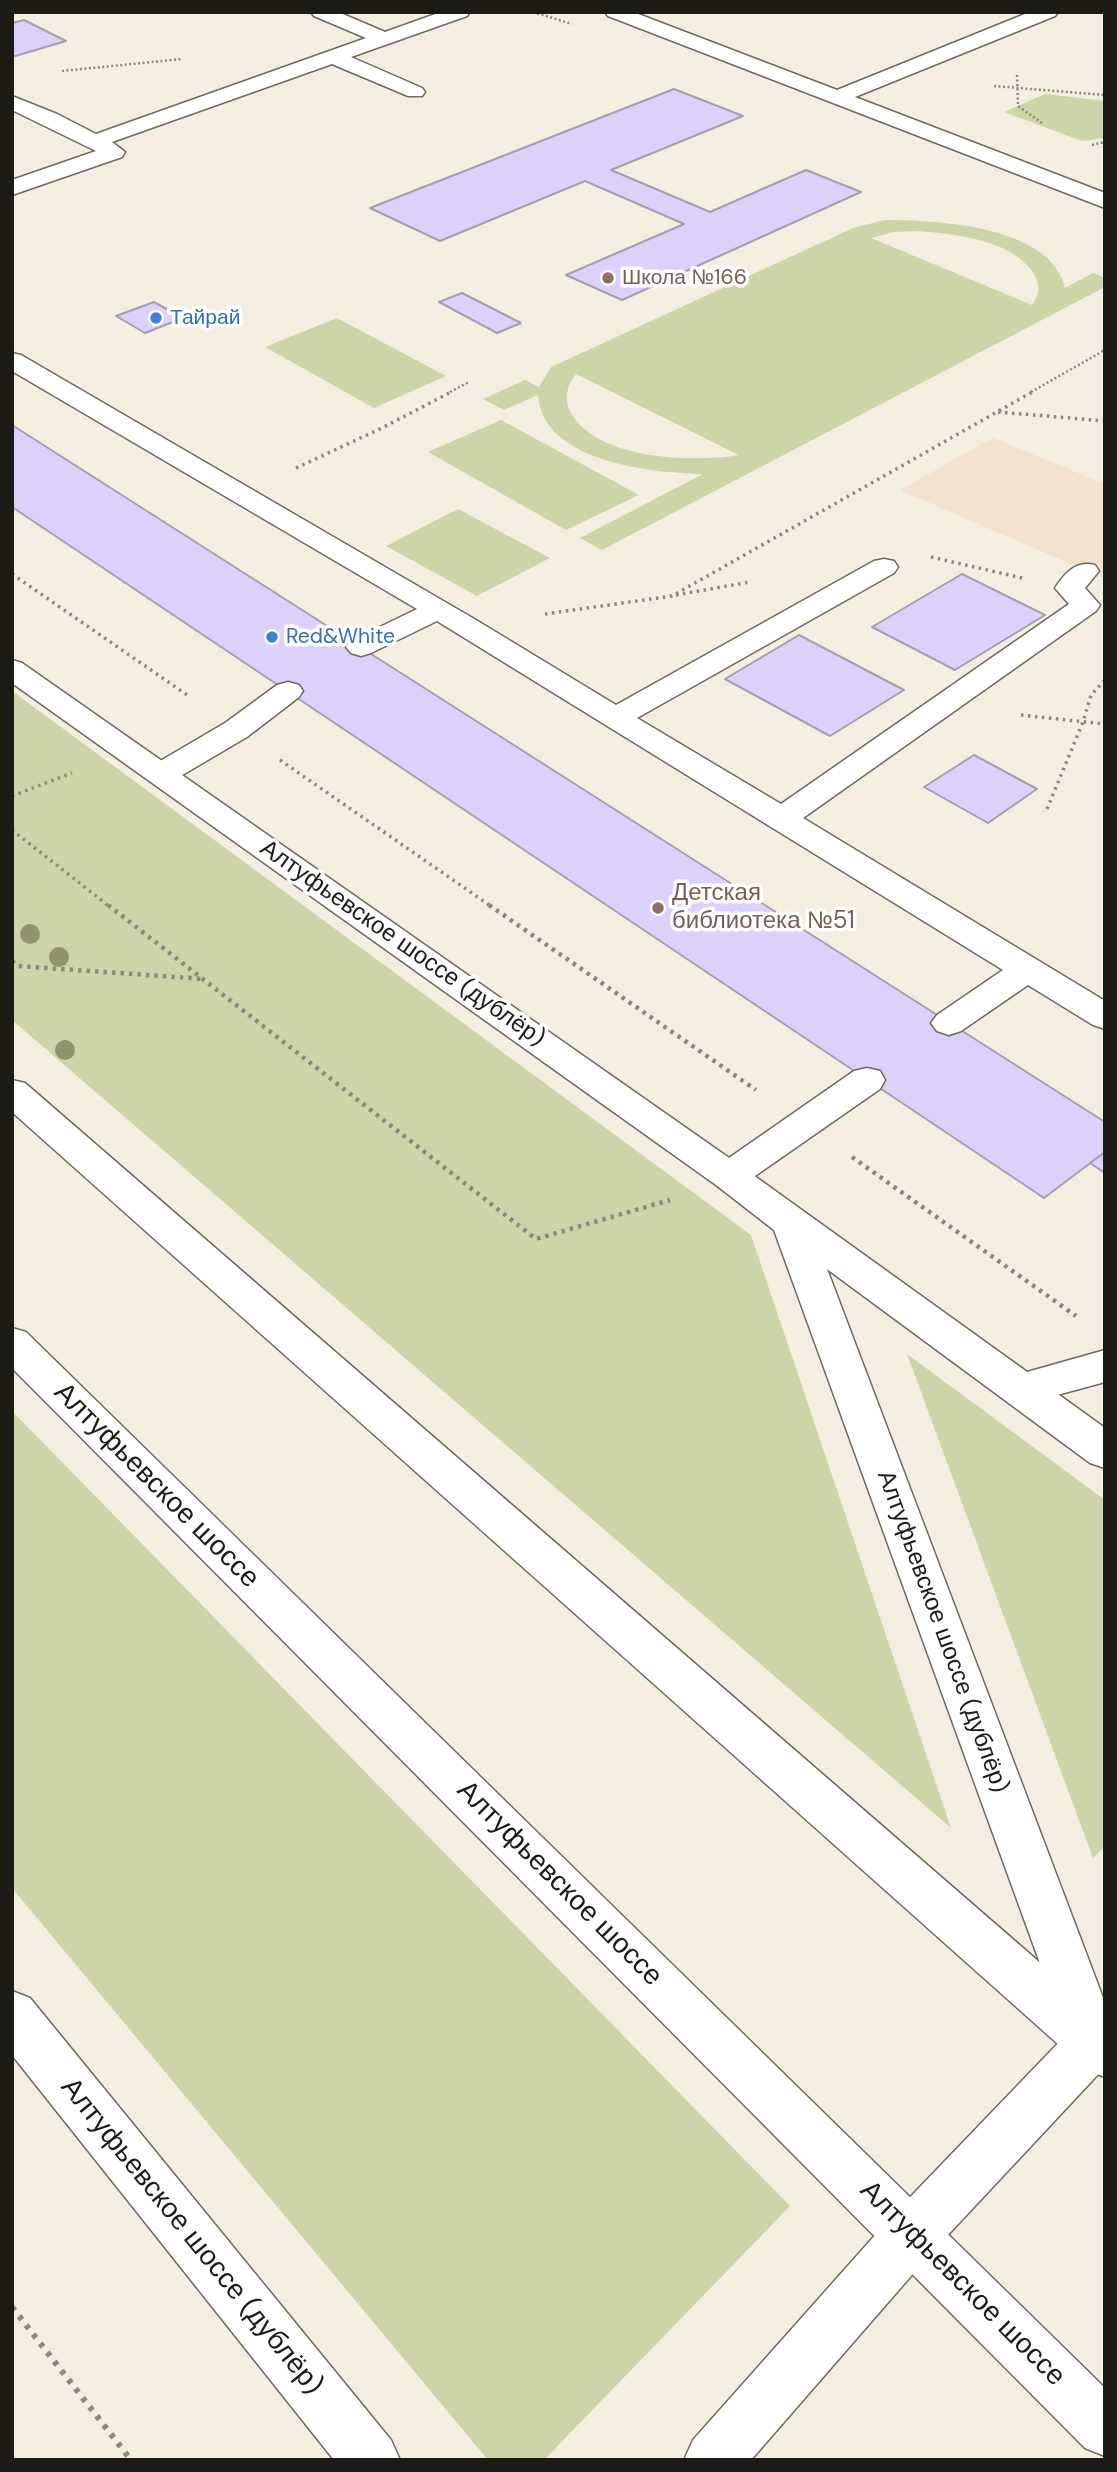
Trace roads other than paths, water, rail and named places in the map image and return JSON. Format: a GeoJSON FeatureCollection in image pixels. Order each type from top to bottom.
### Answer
{"type":"FeatureCollection","features":[{"type":"Feature","properties":{"kind":"street"},"geometry":{"type":"LineString","coordinates":[[321,12],[382,38]]}},
{"type":"Feature","properties":{"kind":"street"},"geometry":{"type":"LineString","coordinates":[[95,141],[460,12]]}},
{"type":"Feature","properties":{"kind":"street"},"geometry":{"type":"LineString","coordinates":[[615,12],[1105,201]]}},
{"type":"Feature","properties":{"kind":"street"},"geometry":{"type":"LineString","coordinates":[[836,98],[1048,12]]}},
{"type":"Feature","properties":{"kind":"street"},"geometry":{"type":"LineString","coordinates":[[331,56],[415,92]]}},
{"type":"Feature","properties":{"kind":"street"},"geometry":{"type":"LineString","coordinates":[[12,102],[18,102],[114,152],[12,188]]}},
{"type":"Feature","properties":{"kind":"street"},"geometry":{"type":"LineString","coordinates":[[12,360],[238,495],[466,626],[1105,1017]]}},
{"type":"Feature","properties":{"kind":"street"},"geometry":{"type":"LineString","coordinates":[[616,717],[884,567]]}},
{"type":"Feature","properties":{"kind":"street"},"geometry":{"type":"LineString","coordinates":[[781,819],[1086,606],[1069,588],[1085,571]]}},
{"type":"Feature","properties":{"kind":"street"},"geometry":{"type":"LineString","coordinates":[[361,647],[438,610]]}},
{"type":"Feature","properties":{"kind":"street","name":"Алтуфьевское шоссе (дублёр)"},"geometry":{"type":"LineString","coordinates":[[12,669],[729,1176],[1105,1451]]}},
{"type":"Feature","properties":{"kind":"street"},"geometry":{"type":"LineString","coordinates":[[161,774],[236,730],[288,691]]}},
{"type":"Feature","properties":{"kind":"street"},"geometry":{"type":"LineString","coordinates":[[949,1023],[1026,970]]}},
{"type":"Feature","properties":{"kind":"street"},"geometry":{"type":"LineString","coordinates":[[729,1176],[867,1080]]}},
{"type":"Feature","properties":{"kind":"street"},"geometry":{"type":"LineString","coordinates":[[12,1092],[1101,2041],[912,2234],[713,2460]]}},
{"type":"Feature","properties":{"kind":"street","name":"Алтуфьевское шоссе (дублёр)"},"geometry":{"type":"LineString","coordinates":[[790,1222],[1101,2041]]}},
{"type":"Feature","properties":{"kind":"street","name":"Алтуфьевское шоссе"},"geometry":{"type":"LineString","coordinates":[[12,1343],[1105,2428]]}},
{"type":"Feature","properties":{"kind":"street"},"geometry":{"type":"LineString","coordinates":[[1020,1389],[1105,1366]]}},
{"type":"Feature","properties":{"kind":"street","name":"Алтуфьевское шоссе (дублёр)"},"geometry":{"type":"LineString","coordinates":[[12,2015],[371,2460]]}},
{"type":"Feature","properties":{"kind":"place","name":"Школа №166"},"geometry":{"type":"Point","coordinates":[608,278]}},
{"type":"Feature","properties":{"kind":"place","name":"Тайрай"},"geometry":{"type":"Point","coordinates":[156,318]}},
{"type":"Feature","properties":{"kind":"place","name":"Red&White"},"geometry":{"type":"Point","coordinates":[272,637]}},
{"type":"Feature","properties":{"kind":"place","name":"Детская библиотека №51"},"geometry":{"type":"Point","coordinates":[658,908]}}]}
